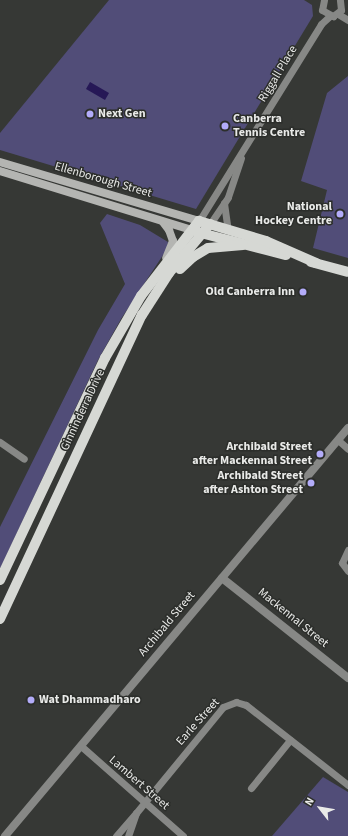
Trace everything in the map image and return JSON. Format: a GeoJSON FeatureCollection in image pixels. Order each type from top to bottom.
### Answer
{"type":"FeatureCollection","features":[{"type":"Feature","properties":{"kind":"main road","name":"Ellenborough Street"},"geometry":{"type":"LineString","coordinates":[[0,162],[199,221]]}},
{"type":"Feature","properties":{"kind":"main road","name":"Ellenborough Street"},"geometry":{"type":"LineString","coordinates":[[0,171],[197,232]]}},
{"type":"Feature","properties":{"kind":"main road"},"geometry":{"type":"LineString","coordinates":[[199,221],[266,242],[316,263]]}},
{"type":"Feature","properties":{"kind":"main road","name":"Ginninderra Drive"},"geometry":{"type":"LineString","coordinates":[[0,619],[125,350],[151,300],[197,232],[199,221]]}},
{"type":"Feature","properties":{"kind":"main road"},"geometry":{"type":"LineString","coordinates":[[155,276],[173,243],[171,232],[163,222]]}},
{"type":"Feature","properties":{"kind":"main road","name":"Ginninderra Drive"},"geometry":{"type":"LineString","coordinates":[[0,580],[105,358],[155,276],[197,232],[210,224]]}},
{"type":"Feature","properties":{"kind":"main road"},"geometry":{"type":"LineString","coordinates":[[197,232],[348,272]]}},
{"type":"Feature","properties":{"kind":"main road"},"geometry":{"type":"LineString","coordinates":[[125,350],[186,262],[211,247],[243,245]]}},
{"type":"Feature","properties":{"kind":"street","name":"Riggall Place"},"geometry":{"type":"LineString","coordinates":[[320,24],[324,0]]}},
{"type":"Feature","properties":{"kind":"street"},"geometry":{"type":"LineString","coordinates":[[340,0],[340,11],[348,20]]}},
{"type":"Feature","properties":{"kind":"street"},"geometry":{"type":"LineString","coordinates":[[322,10],[330,16],[340,11]]}},
{"type":"Feature","properties":{"kind":"street"},"geometry":{"type":"LineString","coordinates":[[340,11],[348,15]]}},
{"type":"Feature","properties":{"kind":"street","name":"Riggall Place"},"geometry":{"type":"LineString","coordinates":[[199,221],[241,156],[320,24],[330,16]]}},
{"type":"Feature","properties":{"kind":"street","name":"Riggall Place"},"geometry":{"type":"LineString","coordinates":[[210,224],[224,203],[241,156]]}},
{"type":"Feature","properties":{"kind":"street","name":"Riggall Place"},"geometry":{"type":"LineString","coordinates":[[224,203],[228,230]]}},
{"type":"Feature","properties":{"kind":"street","name":"Archibald Street"},"geometry":{"type":"LineString","coordinates":[[5,836],[348,428]]}},
{"type":"Feature","properties":{"kind":"street"},"geometry":{"type":"LineString","coordinates":[[338,440],[348,449]]}},
{"type":"Feature","properties":{"kind":"street"},"geometry":{"type":"LineString","coordinates":[[0,442],[24,459]]}},
{"type":"Feature","properties":{"kind":"street"},"geometry":{"type":"LineString","coordinates":[[348,550],[342,563],[348,571]]}},
{"type":"Feature","properties":{"kind":"street","name":"Mackennal Street"},"geometry":{"type":"LineString","coordinates":[[222,578],[348,678]]}},
{"type":"Feature","properties":{"kind":"street","name":"Earle Street"},"geometry":{"type":"LineString","coordinates":[[116,836],[223,707],[229,703],[241,702],[246,705],[348,785]]}},
{"type":"Feature","properties":{"kind":"street"},"geometry":{"type":"LineString","coordinates":[[251,788],[290,740]]}},
{"type":"Feature","properties":{"kind":"street","name":"Lambert Street"},"geometry":{"type":"LineString","coordinates":[[80,746],[184,836]]}},
{"type":"Feature","properties":{"kind":"street","name":"Earle Street"},"geometry":{"type":"LineString","coordinates":[[128,836],[136,813]]}},
{"type":"Feature","properties":{"kind":"shaded area"},"geometry":{"type":"Polygon","coordinates":[[[109,0],[304,0],[312,5],[313,16],[196,209],[0,150],[0,133],[109,0]]]}},
{"type":"Feature","properties":{"kind":"shaded area","name":"National Hockey Centre"},"geometry":{"type":"Polygon","coordinates":[[[348,76],[348,258],[313,248],[327,190],[301,181],[327,93],[348,76]]]}},
{"type":"Feature","properties":{"kind":"shaded area"},"geometry":{"type":"Polygon","coordinates":[[[90,82],[109,93],[105,100],[86,89],[90,82]]]}},
{"type":"Feature","properties":{"kind":"shaded area"},"geometry":{"type":"Polygon","coordinates":[[[107,214],[140,225],[168,242],[167,249],[121,319],[98,360],[0,569],[0,527],[98,330],[125,284],[100,223],[107,214]]]}},
{"type":"Feature","properties":{"kind":"shaded area"},"geometry":{"type":"Polygon","coordinates":[[[323,777],[348,792],[348,836],[272,836],[323,777]]]}},
{"type":"Feature","properties":{"kind":"place","name":"Next Gen"},"geometry":{"type":"Point","coordinates":[90,114]}},
{"type":"Feature","properties":{"kind":"place","name":"Canberra Tennis Centre"},"geometry":{"type":"Point","coordinates":[225,126]}},
{"type":"Feature","properties":{"kind":"place","name":"National Hockey Centre"},"geometry":{"type":"Point","coordinates":[340,214]}},
{"type":"Feature","properties":{"kind":"place","name":"Old Canberra Inn"},"geometry":{"type":"Point","coordinates":[303,292]}},
{"type":"Feature","properties":{"kind":"place","name":"Archibald Street after Mackennal Street"},"geometry":{"type":"Point","coordinates":[320,454]}},
{"type":"Feature","properties":{"kind":"place","name":"Archibald Street after Ashton Street"},"geometry":{"type":"Point","coordinates":[311,483]}},
{"type":"Feature","properties":{"kind":"place","name":"Wat Dhammadharo"},"geometry":{"type":"Point","coordinates":[31,700]}}]}
